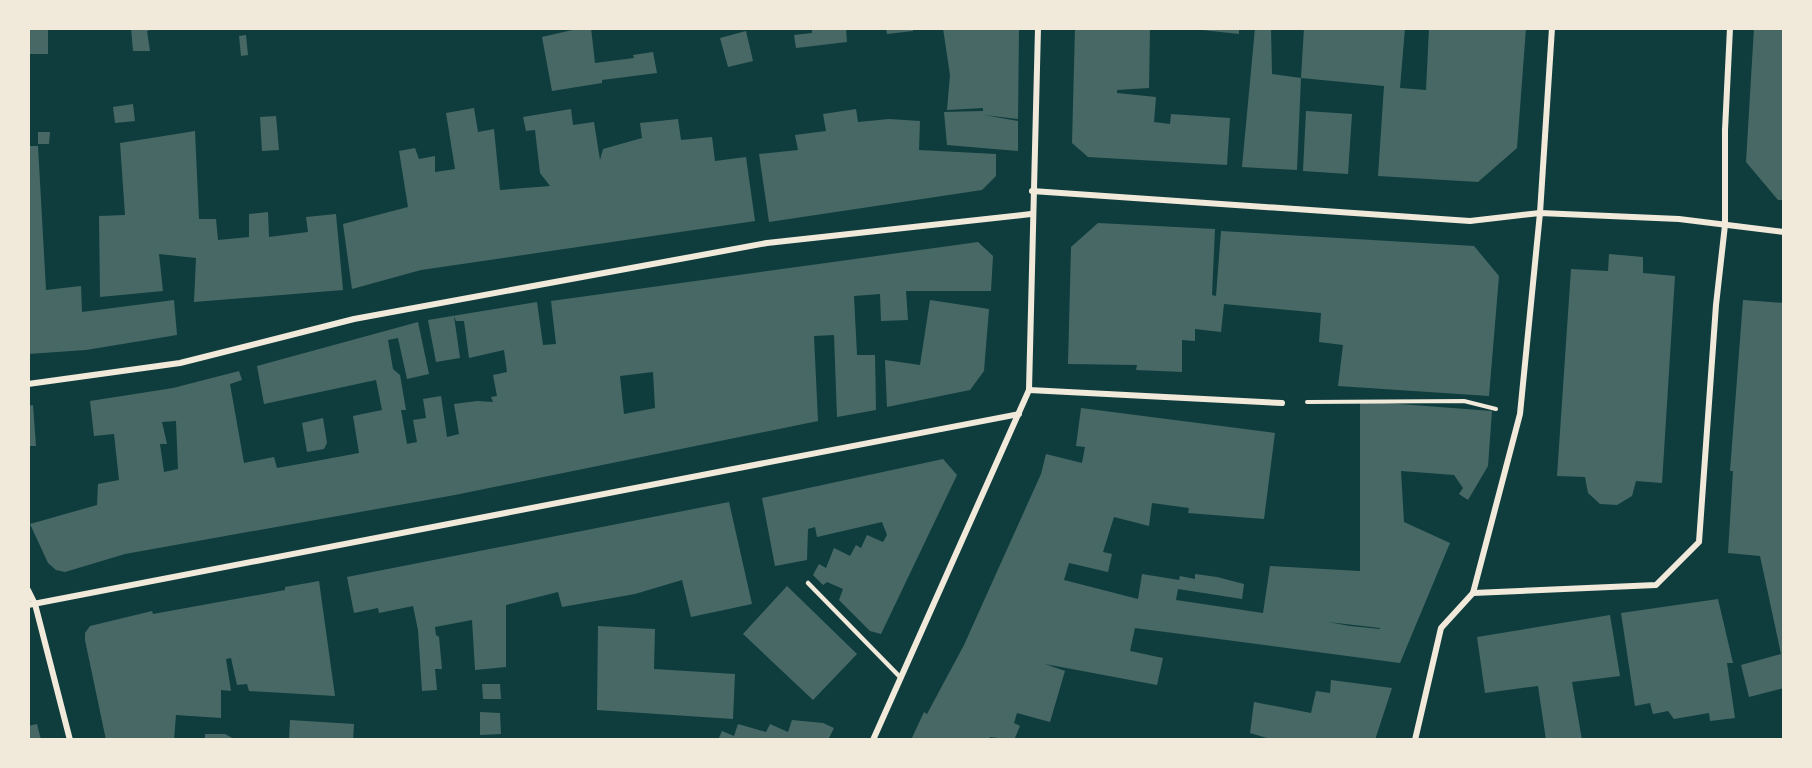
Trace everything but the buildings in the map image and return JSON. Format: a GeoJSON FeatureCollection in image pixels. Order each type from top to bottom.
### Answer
{"type":"FeatureCollection","features":[{"type":"Feature","properties":{"kind":"street"},"geometry":{"type":"LineString","coordinates":[[873,740],[1029,390],[1031,214],[1038,28]]}},
{"type":"Feature","properties":{"kind":"street"},"geometry":{"type":"LineString","coordinates":[[1415,740],[1441,628],[1473,593],[1520,414],[1540,213],[1552,28]]}},
{"type":"Feature","properties":{"kind":"street"},"geometry":{"type":"LineString","coordinates":[[1473,593],[1656,585],[1699,542],[1716,305],[1725,225],[1725,130],[1730,28]]}},
{"type":"Feature","properties":{"kind":"street"},"geometry":{"type":"LineString","coordinates":[[1032,191],[1470,221],[1540,213],[1679,219],[1784,232]]}},
{"type":"Feature","properties":{"kind":"street"},"geometry":{"type":"LineString","coordinates":[[28,384],[180,363],[354,319],[767,243],[1031,214]]}},
{"type":"Feature","properties":{"kind":"street"},"geometry":{"type":"LineString","coordinates":[[1029,390],[1282,403]]}},
{"type":"Feature","properties":{"kind":"street"},"geometry":{"type":"LineString","coordinates":[[32,605],[1019,414]]}},
{"type":"Feature","properties":{"kind":"street"},"geometry":{"type":"LineString","coordinates":[[28,590],[70,740]]}},
{"type":"Feature","properties":{"kind":"lane"},"geometry":{"type":"LineString","coordinates":[[808,583],[901,678]]}},
{"type":"Feature","properties":{"kind":"path"},"geometry":{"type":"LineString","coordinates":[[1282,403],[1464,401],[1520,414]]}}]}
